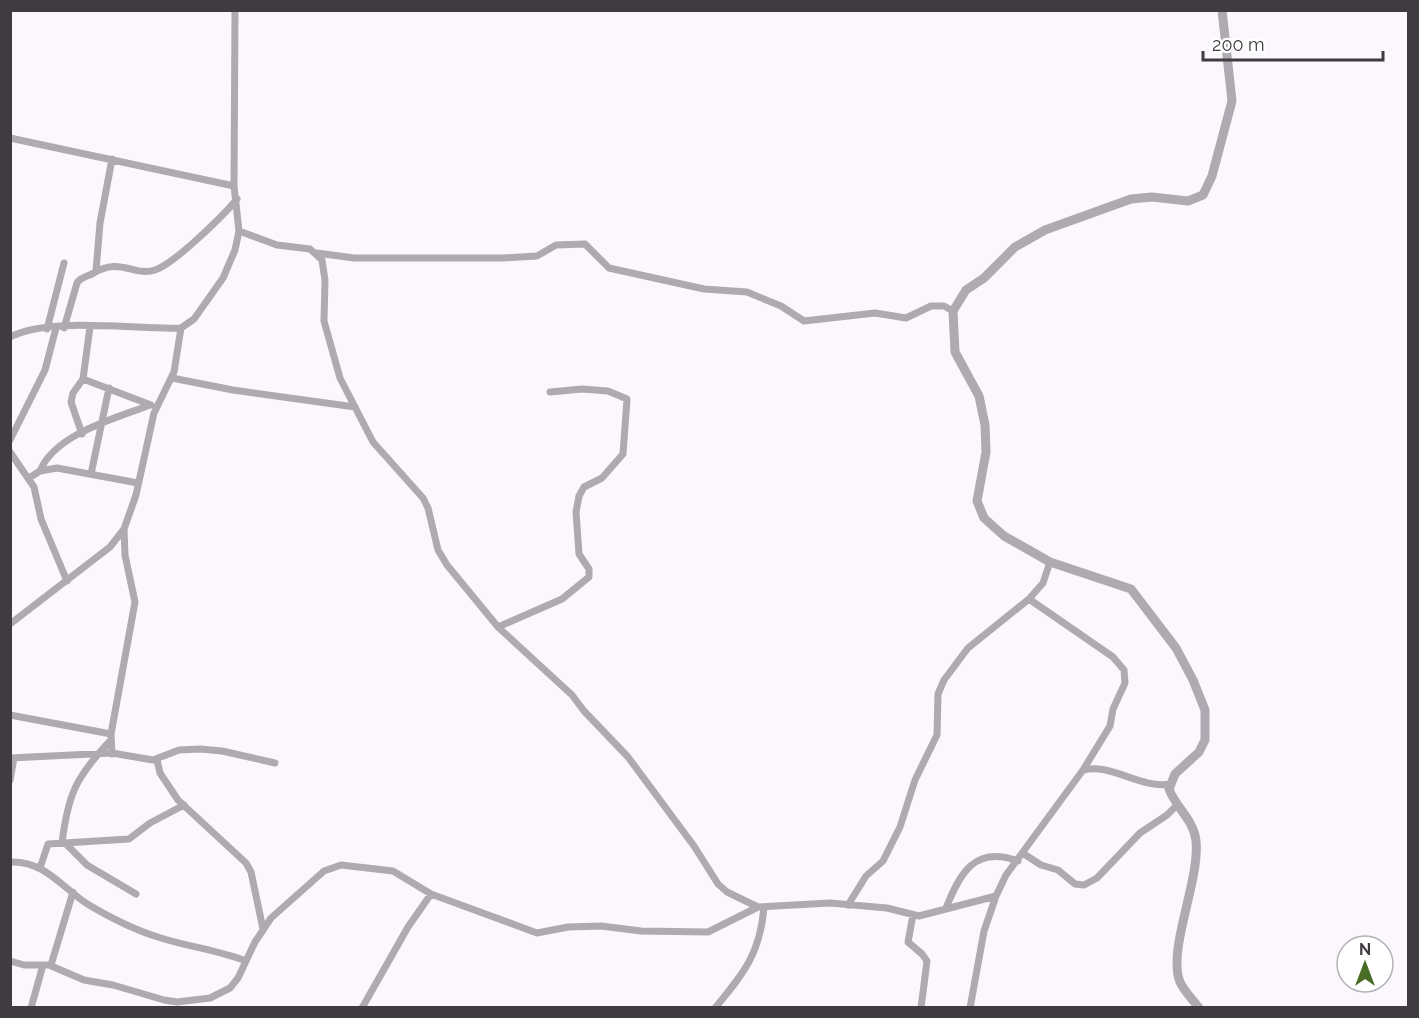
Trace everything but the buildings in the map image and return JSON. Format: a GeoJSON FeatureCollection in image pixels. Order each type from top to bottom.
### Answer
{"type":"FeatureCollection","features":[{"type":"Feature","properties":{"kind":"street"},"geometry":{"type":"LineString","coordinates":[[10,337],[20,332],[60,328],[181,328],[194,320],[223,278],[235,250],[239,231],[234,186],[235,10]]}},
{"type":"Feature","properties":{"kind":"street"},"geometry":{"type":"LineString","coordinates":[[1199,1008],[1180,983],[1178,973],[1180,943],[1194,882],[1196,842],[1190,821],[1172,799],[1170,784],[1175,774],[1203,747],[1207,729],[1202,701],[1176,648],[1131,589],[1050,562],[1004,536],[979,510],[977,501],[986,452],[986,425],[979,396],[955,352],[953,311],[966,290],[984,278],[1015,247],[1045,230],[1131,199],[1152,197],[1188,201],[1203,195],[1212,176],[1232,101],[1222,10]]}},
{"type":"Feature","properties":{"kind":"street"},"geometry":{"type":"LineString","coordinates":[[10,138],[234,186]]}},
{"type":"Feature","properties":{"kind":"street"},"geometry":{"type":"LineString","coordinates":[[96,271],[100,223],[112,159]]}},
{"type":"Feature","properties":{"kind":"street"},"geometry":{"type":"LineString","coordinates":[[10,440],[45,370],[77,284],[96,271],[117,265],[149,271],[159,269],[181,253],[237,199]]}},
{"type":"Feature","properties":{"kind":"street"},"geometry":{"type":"LineString","coordinates":[[239,231],[277,245],[354,258],[512,258],[537,256],[556,245],[585,244],[609,268],[704,289],[747,292],[781,306],[804,321],[875,313],[906,318],[931,306],[944,306],[953,311]]}},
{"type":"Feature","properties":{"kind":"street"},"geometry":{"type":"LineString","coordinates":[[317,253],[324,266],[324,321],[328,342],[340,378],[373,442],[423,498],[428,508],[438,550],[447,565],[498,627],[573,695],[584,711],[628,757],[694,846],[718,884],[739,899],[761,907]]}},
{"type":"Feature","properties":{"kind":"street"},"geometry":{"type":"LineString","coordinates":[[47,329],[64,263]]}},
{"type":"Feature","properties":{"kind":"street"},"geometry":{"type":"LineString","coordinates":[[82,434],[71,402],[73,393],[83,379],[90,327]]}},
{"type":"Feature","properties":{"kind":"street"},"geometry":{"type":"LineString","coordinates":[[112,754],[110,737],[135,598],[125,555],[124,529],[138,483],[153,406],[172,378],[181,328]]}},
{"type":"Feature","properties":{"kind":"street"},"geometry":{"type":"LineString","coordinates":[[172,378],[233,390],[356,407]]}},
{"type":"Feature","properties":{"kind":"street"},"geometry":{"type":"LineString","coordinates":[[83,379],[153,406]]}},
{"type":"Feature","properties":{"kind":"street"},"geometry":{"type":"LineString","coordinates":[[91,474],[109,388]]}},
{"type":"Feature","properties":{"kind":"street"},"geometry":{"type":"LineString","coordinates":[[498,627],[562,599],[590,577],[589,569],[579,554],[576,512],[579,496],[584,488],[602,478],[623,454],[627,399],[608,391],[582,389],[550,392]]}},
{"type":"Feature","properties":{"kind":"street"},"geometry":{"type":"LineString","coordinates":[[29,478],[40,471],[58,448],[82,434],[101,423],[153,406]]}},
{"type":"Feature","properties":{"kind":"street"},"geometry":{"type":"LineString","coordinates":[[13,461],[34,487],[41,519],[67,582]]}},
{"type":"Feature","properties":{"kind":"street"},"geometry":{"type":"LineString","coordinates":[[40,471],[57,468],[138,483]]}},
{"type":"Feature","properties":{"kind":"street"},"geometry":{"type":"LineString","coordinates":[[10,624],[110,547],[124,529]]}},
{"type":"Feature","properties":{"kind":"street"},"geometry":{"type":"LineString","coordinates":[[848,905],[867,876],[883,861],[900,827],[915,780],[937,735],[938,694],[944,680],[968,648],[1029,599],[1043,583],[1050,562]]}},
{"type":"Feature","properties":{"kind":"street"},"geometry":{"type":"LineString","coordinates":[[970,1008],[984,931],[996,896],[1083,770],[1110,726],[1113,709],[1125,683],[1124,670],[1113,657],[1029,599]]}},
{"type":"Feature","properties":{"kind":"street"},"geometry":{"type":"LineString","coordinates":[[10,715],[110,737]]}},
{"type":"Feature","properties":{"kind":"street"},"geometry":{"type":"LineString","coordinates":[[64,843],[72,794],[82,772],[110,737]]}},
{"type":"Feature","properties":{"kind":"street"},"geometry":{"type":"LineString","coordinates":[[10,780],[12,758],[112,754],[157,760],[179,750],[200,749],[222,751],[275,763]]}},
{"type":"Feature","properties":{"kind":"street"},"geometry":{"type":"LineString","coordinates":[[157,760],[160,773],[171,792],[246,863],[251,872],[263,929]]}},
{"type":"Feature","properties":{"kind":"street"},"geometry":{"type":"LineString","coordinates":[[1083,770],[1100,770],[1147,783],[1170,784]]}},
{"type":"Feature","properties":{"kind":"street"},"geometry":{"type":"LineString","coordinates":[[40,868],[47,844],[129,839],[150,823],[184,805]]}},
{"type":"Feature","properties":{"kind":"street"},"geometry":{"type":"LineString","coordinates":[[1024,854],[1041,865],[1058,870],[1075,884],[1084,885],[1097,878],[1134,838],[1177,805]]}},
{"type":"Feature","properties":{"kind":"street"},"geometry":{"type":"LineString","coordinates":[[64,843],[87,865],[136,894]]}},
{"type":"Feature","properties":{"kind":"street"},"geometry":{"type":"LineString","coordinates":[[946,908],[956,883],[964,870],[972,864],[994,855],[1018,861]]}},
{"type":"Feature","properties":{"kind":"street"},"geometry":{"type":"LineString","coordinates":[[10,862],[44,859]]}},
{"type":"Feature","properties":{"kind":"street"},"geometry":{"type":"LineString","coordinates":[[25,861],[40,868],[74,891],[89,905],[157,937],[219,951],[246,962]]}},
{"type":"Feature","properties":{"kind":"street"},"geometry":{"type":"LineString","coordinates":[[10,962],[47,965],[91,982],[113,985],[178,1005],[210,998],[222,993],[238,978],[263,929],[331,867],[350,865],[393,871],[432,894],[537,933],[568,927],[601,926],[641,932],[708,932],[761,907],[801,903],[887,908],[913,915],[926,915],[996,896]]}},
{"type":"Feature","properties":{"kind":"street"},"geometry":{"type":"LineString","coordinates":[[31,1008],[74,891]]}},
{"type":"Feature","properties":{"kind":"street"},"geometry":{"type":"LineString","coordinates":[[362,1008],[408,927],[432,894]]}},
{"type":"Feature","properties":{"kind":"street"},"geometry":{"type":"LineString","coordinates":[[715,1008],[750,964],[759,941],[761,907]]}},
{"type":"Feature","properties":{"kind":"street"},"geometry":{"type":"LineString","coordinates":[[913,915],[908,942],[927,961],[921,1008]]}}]}
